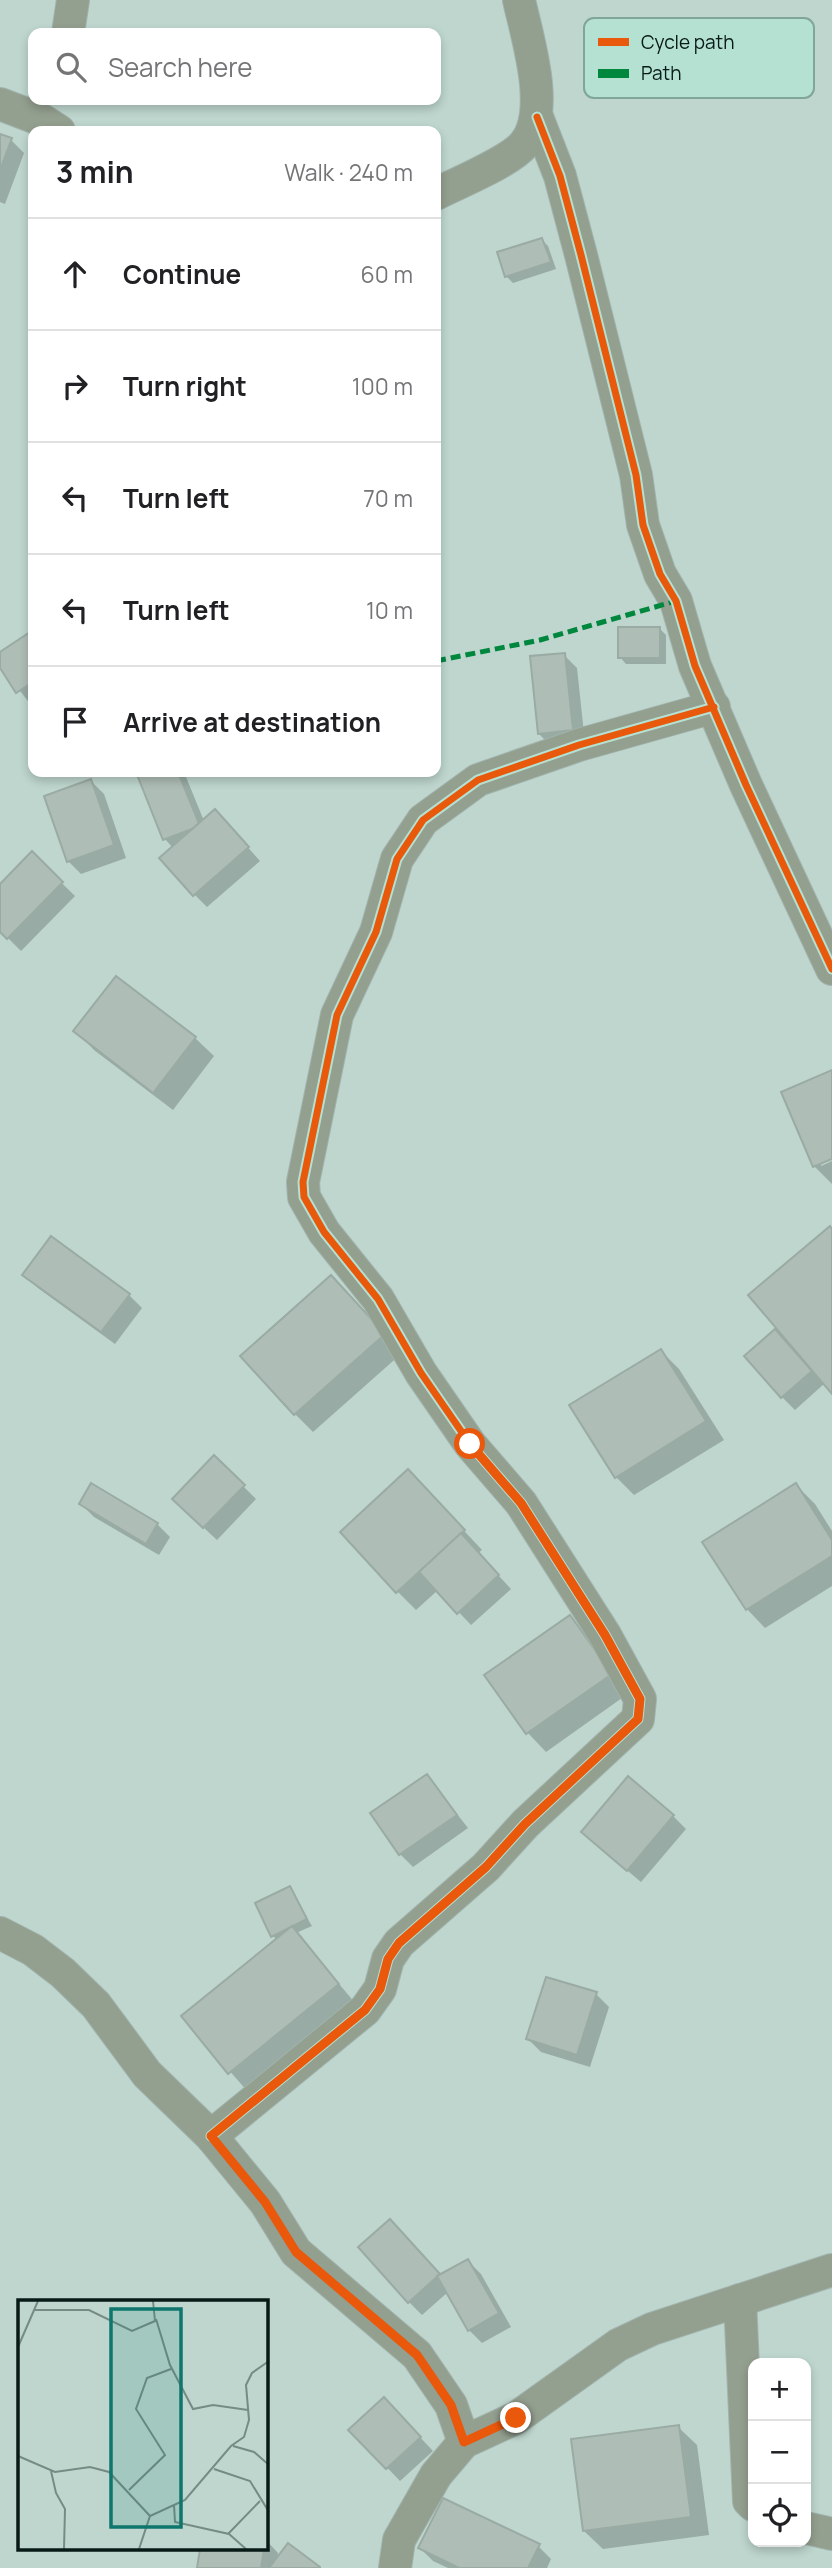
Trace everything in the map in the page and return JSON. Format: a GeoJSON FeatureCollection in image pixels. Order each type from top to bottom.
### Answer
{"type":"FeatureCollection","features":[{"type":"Feature","properties":{"kind":"street"},"geometry":{"type":"LineString","coordinates":[[69,28],[73,0]]}},
{"type":"Feature","properties":{"kind":"street"},"geometry":{"type":"LineString","coordinates":[[519,0],[535,74],[537,117],[560,176],[588,281],[636,475],[643,525],[660,574],[676,601],[695,666],[763,825],[799,894],[832,969]]}},
{"type":"Feature","properties":{"kind":"street"},"geometry":{"type":"LineString","coordinates":[[0,104],[50,117]]}},
{"type":"Feature","properties":{"kind":"street"},"geometry":{"type":"LineString","coordinates":[[441,191],[494,164],[525,144],[537,117]]}},
{"type":"Feature","properties":{"kind":"street"},"geometry":{"type":"LineString","coordinates":[[211,2136],[365,2010],[380,1989],[388,1959],[399,1943],[486,1867],[525,1824],[638,1719],[640,1699],[605,1635],[521,1503],[470,1444],[421,1373],[378,1299],[324,1232],[304,1197],[303,1182],[337,1015],[376,932],[397,859],[424,820],[478,780],[579,745],[714,707]]}},
{"type":"Feature","properties":{"kind":"street"},"geometry":{"type":"LineString","coordinates":[[0,1933],[33,1950],[63,1973],[96,2005],[147,2074],[211,2136],[265,2202],[296,2252],[417,2355],[451,2405],[464,2442]]}},
{"type":"Feature","properties":{"kind":"street"},"geometry":{"type":"LineString","coordinates":[[396,2568],[399,2540],[436,2475],[464,2442],[516,2418],[618,2345],[677,2319],[832,2270]]}},
{"type":"Feature","properties":{"kind":"street"},"geometry":{"type":"LineString","coordinates":[[740,2300],[748,2487]]}},
{"type":"Feature","properties":{"kind":"street"},"geometry":{"type":"LineString","coordinates":[[811,2529],[832,2534]]}},
{"type":"Feature","properties":{"kind":"building"},"geometry":{"type":"Polygon","coordinates":[[[0,134],[12,138],[0,170],[0,134]]]}},
{"type":"Feature","properties":{"kind":"building"},"geometry":{"type":"Polygon","coordinates":[[[542,238],[551,262],[505,277],[497,252],[542,238]]]}},
{"type":"Feature","properties":{"kind":"building"},"geometry":{"type":"Polygon","coordinates":[[[618,627],[660,627],[660,658],[618,658],[618,627]]]}},
{"type":"Feature","properties":{"kind":"building"},"geometry":{"type":"Polygon","coordinates":[[[28,633],[28,685],[16,693],[0,668],[0,652],[28,633]]]}},
{"type":"Feature","properties":{"kind":"building"},"geometry":{"type":"Polygon","coordinates":[[[565,653],[573,730],[538,734],[530,656],[565,653]]]}},
{"type":"Feature","properties":{"kind":"building"},"geometry":{"type":"Polygon","coordinates":[[[138,777],[180,777],[200,826],[163,840],[138,777]]]}},
{"type":"Feature","properties":{"kind":"building"},"geometry":{"type":"Polygon","coordinates":[[[91,779],[114,845],[67,862],[44,796],[91,779]]]}},
{"type":"Feature","properties":{"kind":"building"},"geometry":{"type":"Polygon","coordinates":[[[215,809],[249,847],[193,896],[159,858],[215,809]]]}},
{"type":"Feature","properties":{"kind":"building"},"geometry":{"type":"Polygon","coordinates":[[[32,851],[63,882],[7,939],[0,932],[0,884],[32,851]]]}},
{"type":"Feature","properties":{"kind":"building"},"geometry":{"type":"Polygon","coordinates":[[[116,976],[196,1037],[153,1093],[73,1031],[116,976]]]}},
{"type":"Feature","properties":{"kind":"building"},"geometry":{"type":"Polygon","coordinates":[[[832,1070],[832,1159],[813,1167],[781,1092],[832,1070]]]}},
{"type":"Feature","properties":{"kind":"building"},"geometry":{"type":"Polygon","coordinates":[[[830,1226],[832,1229],[832,1394],[748,1295],[830,1226]]]}},
{"type":"Feature","properties":{"kind":"building"},"geometry":{"type":"Polygon","coordinates":[[[51,1236],[130,1294],[101,1332],[22,1275],[51,1236]]]}},
{"type":"Feature","properties":{"kind":"building"},"geometry":{"type":"Polygon","coordinates":[[[331,1275],[385,1334],[294,1415],[240,1356],[331,1275]]]}},
{"type":"Feature","properties":{"kind":"building"},"geometry":{"type":"Polygon","coordinates":[[[775,1329],[812,1371],[781,1398],[744,1356],[775,1329]]]}},
{"type":"Feature","properties":{"kind":"building"},"geometry":{"type":"Polygon","coordinates":[[[661,1349],[706,1421],[615,1478],[569,1405],[661,1349]]]}},
{"type":"Feature","properties":{"kind":"building"},"geometry":{"type":"Polygon","coordinates":[[[214,1455],[245,1485],[203,1528],[172,1499],[214,1455]]]}},
{"type":"Feature","properties":{"kind":"building"},"geometry":{"type":"Polygon","coordinates":[[[408,1469],[465,1530],[396,1593],[340,1532],[408,1469]]]}},
{"type":"Feature","properties":{"kind":"building"},"geometry":{"type":"Polygon","coordinates":[[[91,1483],[158,1523],[146,1544],[79,1504],[91,1483]]]}},
{"type":"Feature","properties":{"kind":"building"},"geometry":{"type":"Polygon","coordinates":[[[796,1483],[832,1540],[832,1556],[746,1610],[702,1542],[796,1483]]]}},
{"type":"Feature","properties":{"kind":"building"},"geometry":{"type":"Polygon","coordinates":[[[461,1533],[499,1575],[457,1614],[419,1572],[461,1533]]]}},
{"type":"Feature","properties":{"kind":"building"},"geometry":{"type":"Polygon","coordinates":[[[570,1615],[612,1674],[526,1734],[484,1675],[570,1615]]]}},
{"type":"Feature","properties":{"kind":"building"},"geometry":{"type":"Polygon","coordinates":[[[427,1774],[457,1815],[399,1855],[370,1813],[427,1774]]]}},
{"type":"Feature","properties":{"kind":"building"},"geometry":{"type":"Polygon","coordinates":[[[628,1776],[674,1815],[627,1871],[581,1832],[628,1776]]]}},
{"type":"Feature","properties":{"kind":"building"},"geometry":{"type":"Polygon","coordinates":[[[290,1886],[307,1919],[271,1937],[255,1903],[290,1886]]]}},
{"type":"Feature","properties":{"kind":"building"},"geometry":{"type":"Polygon","coordinates":[[[292,1926],[339,1984],[228,2074],[181,2016],[292,1926]]]}},
{"type":"Feature","properties":{"kind":"building"},"geometry":{"type":"Polygon","coordinates":[[[546,1977],[597,1992],[577,2055],[526,2039],[546,1977]]]}},
{"type":"Feature","properties":{"kind":"building"},"geometry":{"type":"Polygon","coordinates":[[[390,2219],[440,2274],[408,2303],[358,2247],[390,2219]]]}},
{"type":"Feature","properties":{"kind":"building"},"geometry":{"type":"Polygon","coordinates":[[[468,2259],[499,2313],[468,2331],[437,2276],[468,2259]]]}},
{"type":"Feature","properties":{"kind":"building"},"geometry":{"type":"Polygon","coordinates":[[[384,2397],[421,2437],[386,2469],[348,2430],[384,2397]]]}},
{"type":"Feature","properties":{"kind":"building"},"geometry":{"type":"Polygon","coordinates":[[[679,2425],[691,2517],[583,2531],[571,2439],[679,2425]]]}},
{"type":"Feature","properties":{"kind":"building"},"geometry":{"type":"Polygon","coordinates":[[[443,2498],[540,2544],[528,2568],[459,2568],[418,2548],[443,2498]]]}},
{"type":"Feature","properties":{"kind":"building"},"geometry":{"type":"Polygon","coordinates":[[[288,2543],[320,2567],[320,2568],[269,2568],[288,2543]]]}},
{"type":"Feature","properties":{"kind":"building"},"geometry":{"type":"Polygon","coordinates":[[[200,2550],[264,2550],[261,2568],[197,2568],[200,2550]]]}},
{"type":"Feature","properties":{"kind":"marked path"},"geometry":{"type":"LineString","coordinates":[[441,660],[540,640],[676,601]]}},
{"type":"Feature","properties":{"kind":"cycle path"},"geometry":{"type":"LineString","coordinates":[[537,117],[560,176],[581,255],[636,475],[643,525],[660,574],[676,601],[695,666],[746,785],[832,969]]}},
{"type":"Feature","properties":{"kind":"cycle path"},"geometry":{"type":"LineString","coordinates":[[211,2136],[365,2010],[380,1989],[388,1959],[399,1943],[486,1867],[525,1824],[638,1719],[640,1699],[605,1635],[521,1503],[470,1444],[421,1373],[378,1299],[324,1232],[304,1197],[303,1182],[337,1015],[376,932],[397,859],[423,820],[478,780],[579,745],[714,707]]}},
{"type":"Feature","properties":{"kind":"route"},"geometry":{"type":"LineString","coordinates":[[470,1444],[521,1503],[556,1562],[605,1635],[640,1699],[638,1719],[525,1824],[486,1867],[399,1943],[388,1959],[380,1989],[365,2010],[284,2080],[211,2136],[265,2202],[296,2252],[417,2355],[451,2405],[464,2442],[516,2418]]}}]}
